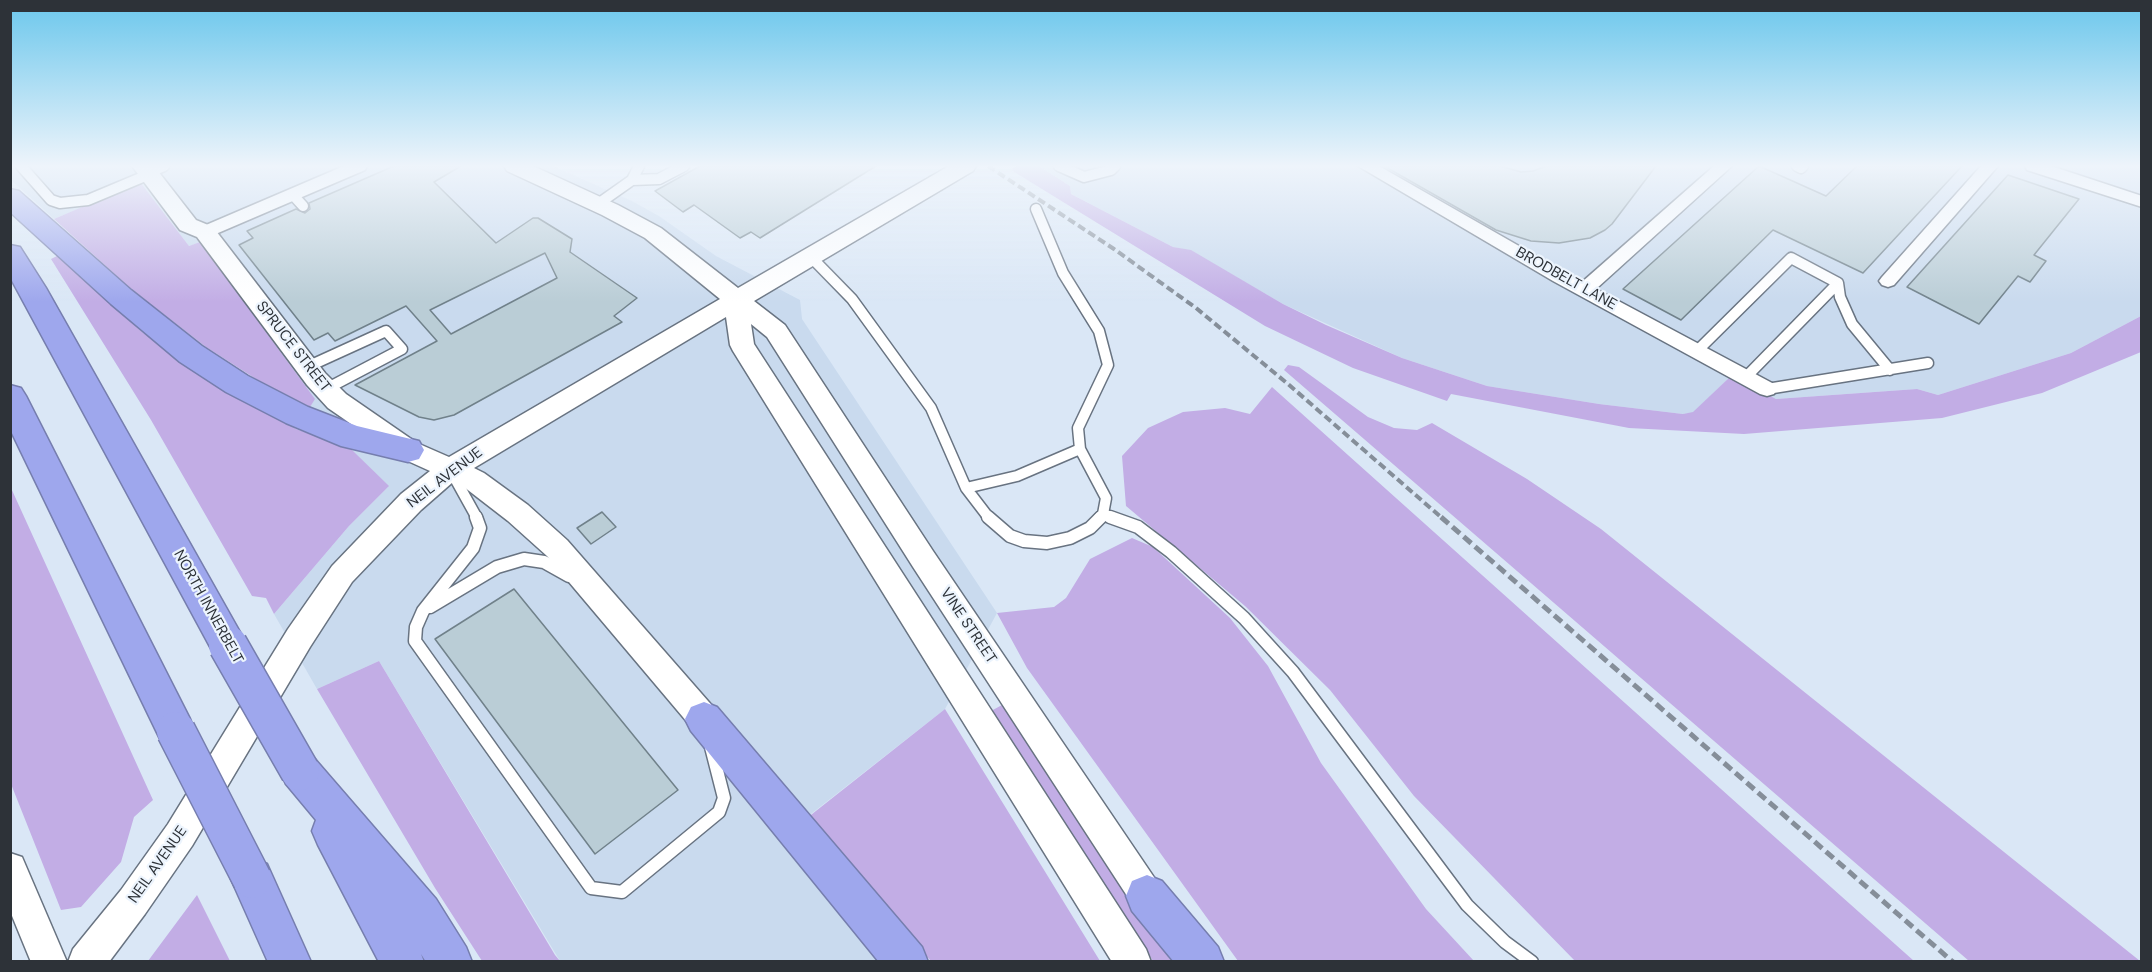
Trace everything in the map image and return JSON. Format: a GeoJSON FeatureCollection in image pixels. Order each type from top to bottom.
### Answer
{"type":"FeatureCollection","features":[{"type":"Feature","properties":{"kind":"highway"},"geometry":{"type":"LineString","coordinates":[[26,211],[121,297],[191,354],[237,384],[297,415],[352,437],[408,450]]}},
{"type":"Feature","properties":{"kind":"highway","name":"NORTH INNERBELT"},"geometry":{"type":"LineString","coordinates":[[10,254],[32,288],[228,645],[300,771],[403,962]]}},
{"type":"Feature","properties":{"kind":"highway"},"geometry":{"type":"LineString","coordinates":[[10,396],[252,879],[290,962]]}},
{"type":"Feature","properties":{"kind":"highway"},"geometry":{"type":"LineString","coordinates":[[704,719],[907,962]]}},
{"type":"Feature","properties":{"kind":"highway"},"geometry":{"type":"LineString","coordinates":[[300,771],[422,914],[451,962]]}},
{"type":"Feature","properties":{"kind":"highway"},"geometry":{"type":"LineString","coordinates":[[1146,896],[1203,962]]}},
{"type":"Feature","properties":{"kind":"street","name":"SPRUCE STREET"},"geometry":{"type":"LineString","coordinates":[[179,211],[188,225],[205,232],[326,389],[355,415],[408,450],[474,480],[518,513],[556,548],[704,719]]}},
{"type":"Feature","properties":{"kind":"street"},"geometry":{"type":"LineString","coordinates":[[205,232],[267,211]]}},
{"type":"Feature","properties":{"kind":"street","name":"VINE STREET"},"geometry":{"type":"LineString","coordinates":[[612,211],[668,244],[776,331],[923,559],[1190,962]]}},
{"type":"Feature","properties":{"kind":"street","name":"NEIL AVENUE"},"geometry":{"type":"LineString","coordinates":[[86,962],[133,902],[180,835],[299,638],[342,574],[409,504],[450,471],[496,441],[888,211]]}},
{"type":"Feature","properties":{"kind":"street","name":"BRODBELT LANE"},"geometry":{"type":"LineString","coordinates":[[1446,211],[1584,290],[1767,389]]}},
{"type":"Feature","properties":{"kind":"street"},"geometry":{"type":"LineString","coordinates":[[1584,290],[1673,211]]}},
{"type":"Feature","properties":{"kind":"street"},"geometry":{"type":"LineString","coordinates":[[1888,281],[1950,211]]}},
{"type":"Feature","properties":{"kind":"street"},"geometry":{"type":"LineString","coordinates":[[736,300],[742,345],[1133,962]]}},
{"type":"Feature","properties":{"kind":"street"},"geometry":{"type":"LineString","coordinates":[[13,881],[49,962]]}},
{"type":"Feature","properties":{"kind":"lane"},"geometry":{"type":"LineString","coordinates":[[811,257],[852,299],[931,408],[966,488],[989,518],[1010,536],[1024,541],[1047,543],[1070,538],[1090,528],[1103,514],[1106,498],[1080,449],[1077,428],[1108,365],[1099,331],[1063,273],[1036,211]]}},
{"type":"Feature","properties":{"kind":"lane"},"geometry":{"type":"LineString","coordinates":[[1698,351],[1791,258],[1838,283]]}},
{"type":"Feature","properties":{"kind":"lane"},"geometry":{"type":"LineString","coordinates":[[1838,283],[1840,297],[1852,324],[1890,370]]}},
{"type":"Feature","properties":{"kind":"lane"},"geometry":{"type":"LineString","coordinates":[[1746,377],[1838,283]]}},
{"type":"Feature","properties":{"kind":"lane"},"geometry":{"type":"LineString","coordinates":[[307,367],[386,331],[402,349],[326,389]]}},
{"type":"Feature","properties":{"kind":"lane"},"geometry":{"type":"LineString","coordinates":[[1767,389],[1928,363]]}},
{"type":"Feature","properties":{"kind":"lane"},"geometry":{"type":"LineString","coordinates":[[966,488],[1017,476],[1080,449]]}},
{"type":"Feature","properties":{"kind":"lane"},"geometry":{"type":"LineString","coordinates":[[450,471],[475,512],[480,528],[473,548],[423,611],[416,627],[415,641],[591,888],[622,892],[719,812],[724,798],[704,719]]}},
{"type":"Feature","properties":{"kind":"lane"},"geometry":{"type":"LineString","coordinates":[[1103,514],[1138,527],[1171,552],[1244,618],[1293,672],[1467,905],[1505,942],[1532,962]]}},
{"type":"Feature","properties":{"kind":"lane"},"geometry":{"type":"LineString","coordinates":[[423,611],[498,567],[524,559],[544,562],[591,587]]}},
{"type":"Feature","properties":{"kind":"shaded area"},"geometry":{"type":"Polygon","coordinates":[[[46,211],[72,211],[54,219],[46,211]]]}},
{"type":"Feature","properties":{"kind":"shaded area"},"geometry":{"type":"Polygon","coordinates":[[[72,211],[162,211],[189,246],[200,242],[315,399],[310,407],[256,379],[206,347],[130,288],[54,219],[72,211]]]}},
{"type":"Feature","properties":{"kind":"shaded area"},"geometry":{"type":"Polygon","coordinates":[[[162,211],[651,211],[716,256],[800,300],[802,319],[997,613],[945,709],[802,821],[885,961],[560,961],[379,661],[317,689],[274,614],[349,526],[388,487],[310,407],[314,398],[199,243],[189,246],[162,211]]]}},
{"type":"Feature","properties":{"kind":"shaded area"},"geometry":{"type":"Polygon","coordinates":[[[1078,211],[1104,211],[1173,247],[1191,250],[1283,304],[1402,358],[1487,386],[1599,404],[1683,414],[1693,412],[1732,375],[1776,399],[1917,389],[1938,395],[2071,353],[2141,316],[2141,352],[2042,393],[1942,418],[1744,434],[1629,428],[1451,394],[1447,401],[1353,368],[1265,326],[1078,211]]]}},
{"type":"Feature","properties":{"kind":"shaded area"},"geometry":{"type":"Polygon","coordinates":[[[1104,211],[2141,211],[2141,316],[2071,353],[1938,395],[1917,389],[1776,399],[1732,375],[1693,413],[1683,414],[1599,404],[1487,386],[1402,358],[1283,304],[1191,251],[1173,247],[1104,211]]]}},
{"type":"Feature","properties":{"kind":"shaded area"},"geometry":{"type":"Polygon","coordinates":[[[57,256],[142,332],[219,385],[296,429],[350,448],[389,486],[349,526],[274,614],[266,598],[252,596],[151,420],[51,259],[57,256]]]}},
{"type":"Feature","properties":{"kind":"shaded area"},"geometry":{"type":"Polygon","coordinates":[[[1288,365],[1299,367],[1368,417],[1394,428],[1417,430],[1432,423],[1527,479],[1601,529],[2140,961],[1969,961],[1284,370],[1288,365]]]}},
{"type":"Feature","properties":{"kind":"shaded area"},"geometry":{"type":"Polygon","coordinates":[[[1272,387],[1914,961],[1575,961],[1414,796],[1330,690],[1245,606],[1126,506],[1122,456],[1148,428],[1183,412],[1225,408],[1250,414],[1272,387]]]}},
{"type":"Feature","properties":{"kind":"shaded area"},"geometry":{"type":"Polygon","coordinates":[[[11,488],[153,800],[134,817],[121,862],[81,907],[61,910],[11,784],[11,488]]]}},
{"type":"Feature","properties":{"kind":"shaded area"},"geometry":{"type":"Polygon","coordinates":[[[1132,538],[1153,547],[1230,618],[1268,666],[1321,763],[1426,909],[1474,961],[1238,961],[1027,668],[997,613],[1054,607],[1066,598],[1090,559],[1132,538]]]}},
{"type":"Feature","properties":{"kind":"shaded area"},"geometry":{"type":"Polygon","coordinates":[[[379,661],[560,961],[482,961],[435,888],[317,689],[379,661]]]}},
{"type":"Feature","properties":{"kind":"shaded area"},"geometry":{"type":"Polygon","coordinates":[[[1002,705],[1171,961],[1153,961],[991,711],[1002,705]]]}},
{"type":"Feature","properties":{"kind":"shaded area"},"geometry":{"type":"Polygon","coordinates":[[[945,709],[1100,961],[931,961],[802,822],[945,709]]]}},
{"type":"Feature","properties":{"kind":"shaded area"},"geometry":{"type":"Polygon","coordinates":[[[197,895],[230,961],[148,961],[197,895]]]}},
{"type":"Feature","properties":{"kind":"building"},"geometry":{"type":"Polygon","coordinates":[[[291,211],[464,211],[496,243],[533,218],[538,218],[572,239],[570,252],[637,298],[614,316],[622,322],[454,415],[434,420],[419,417],[355,385],[437,341],[406,306],[335,341],[328,333],[314,340],[239,245],[253,238],[247,231],[291,211]],[[545,253],[430,310],[451,334],[557,278],[545,253]]]}},
{"type":"Feature","properties":{"kind":"building"},"geometry":{"type":"Polygon","coordinates":[[[703,211],[803,211],[760,238],[751,232],[740,238],[703,211]]]}},
{"type":"Feature","properties":{"kind":"building"},"geometry":{"type":"Polygon","coordinates":[[[1463,211],[1622,211],[1605,230],[1590,238],[1559,243],[1531,241],[1496,230],[1463,211]]]}},
{"type":"Feature","properties":{"kind":"building"},"geometry":{"type":"Polygon","coordinates":[[[1709,211],[1920,211],[1863,273],[1773,230],[1681,320],[1623,289],[1709,211]]]}},
{"type":"Feature","properties":{"kind":"building"},"geometry":{"type":"Polygon","coordinates":[[[1975,211],[2069,211],[2034,255],[2046,261],[2030,282],[2018,276],[1979,324],[1907,287],[1975,211]]]}},
{"type":"Feature","properties":{"kind":"building"},"geometry":{"type":"Polygon","coordinates":[[[602,512],[616,527],[591,544],[577,528],[602,512]]]}},
{"type":"Feature","properties":{"kind":"building"},"geometry":{"type":"Polygon","coordinates":[[[514,589],[678,790],[595,854],[435,639],[514,589]]]}},
{"type":"Feature","properties":{"kind":"railway"},"geometry":{"type":"LineString","coordinates":[[1057,211],[1196,308],[1288,384],[1442,518]]}},
{"type":"Feature","properties":{"kind":"railway"},"geometry":{"type":"LineString","coordinates":[[1441,517],[1953,962]]}}]}
